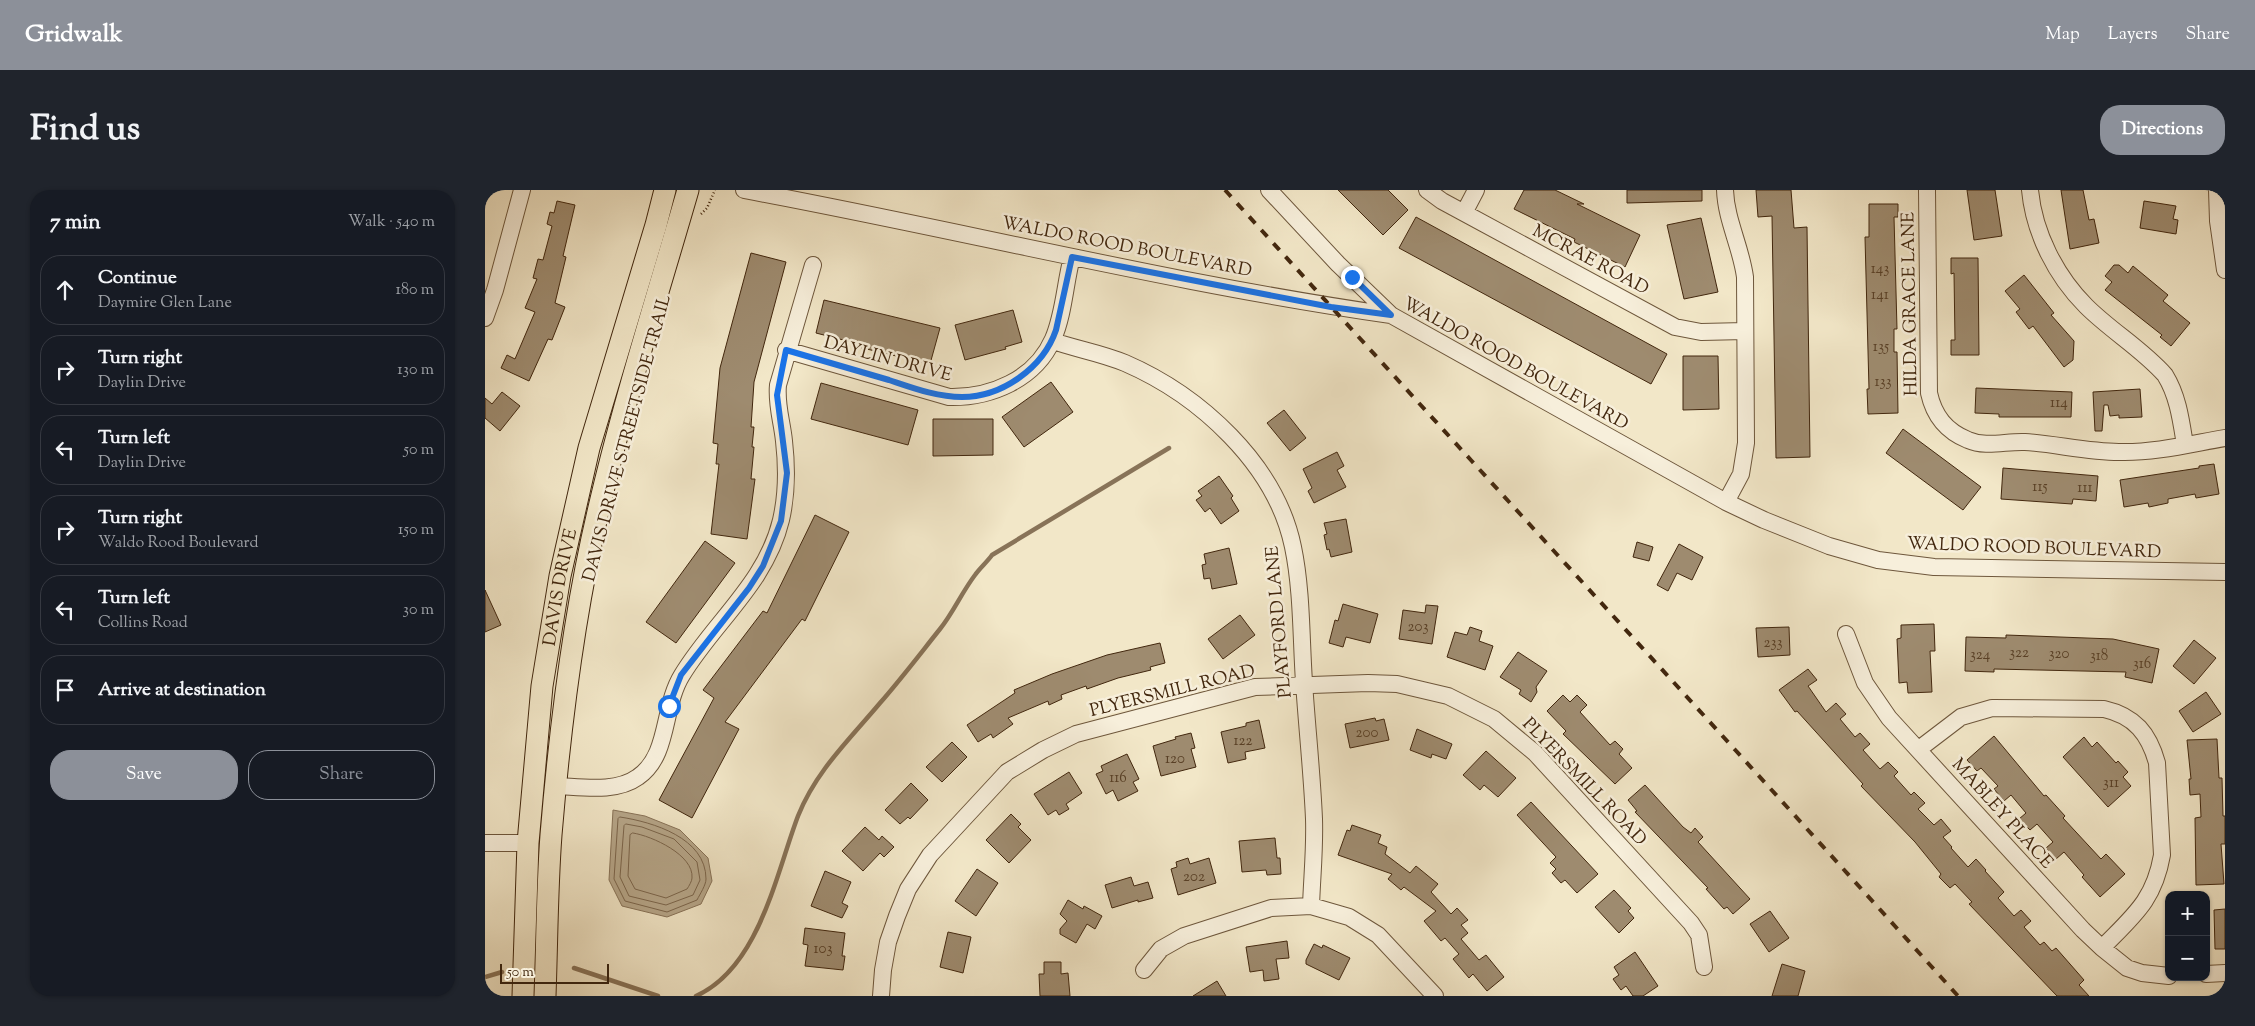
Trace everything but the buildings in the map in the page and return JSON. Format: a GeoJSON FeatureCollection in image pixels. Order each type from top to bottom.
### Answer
{"type":"FeatureCollection","features":[{"type":"Feature","properties":{"kind":"main road","name":"DAVIS DRIVE"},"geometry":{"type":"LineString","coordinates":[[523,996],[528,843],[542,686],[560,576],[589,448],[665,190]]}},
{"type":"Feature","properties":{"kind":"main road","name":"DAVIS DRIVE"},"geometry":{"type":"LineString","coordinates":[[545,996],[551,836],[565,697],[597,513],[688,190]]}},
{"type":"Feature","properties":{"kind":"street"},"geometry":{"type":"LineString","coordinates":[[485,318],[495,290],[522,190]]}},
{"type":"Feature","properties":{"kind":"street","name":"WALDO ROOD BOULEVARD"},"geometry":{"type":"LineString","coordinates":[[744,190],[1072,257],[1331,307],[1391,315],[1726,502],[1763,520],[1829,546],[1878,560],[1934,567],[2225,572]]}},
{"type":"Feature","properties":{"kind":"street"},"geometry":{"type":"LineString","coordinates":[[1269,190],[1338,264],[1391,315]]}},
{"type":"Feature","properties":{"kind":"street","name":"MCRAE ROAD"},"geometry":{"type":"LineString","coordinates":[[1427,190],[1464,213],[1675,327],[1701,332],[1745,331]]}},
{"type":"Feature","properties":{"kind":"street"},"geometry":{"type":"LineString","coordinates":[[1464,213],[1476,190]]}},
{"type":"Feature","properties":{"kind":"street"},"geometry":{"type":"LineString","coordinates":[[1725,190],[1728,213],[1742,258],[1745,277],[1746,443],[1741,474],[1726,502]]}},
{"type":"Feature","properties":{"kind":"street","name":"HILDA GRACE LANE"},"geometry":{"type":"LineString","coordinates":[[1927,190],[1929,393],[1936,415],[1946,427],[1970,441],[1985,444],[2023,442],[2117,452],[2138,452],[2225,438]]}},
{"type":"Feature","properties":{"kind":"street"},"geometry":{"type":"LineString","coordinates":[[2030,190],[2042,239],[2063,278],[2087,306],[2165,375],[2173,388],[2185,445]]}},
{"type":"Feature","properties":{"kind":"street"},"geometry":{"type":"LineString","coordinates":[[2217,190],[2220,239],[2225,270]]}},
{"type":"Feature","properties":{"kind":"street","name":"DAYLIN DRIVE"},"geometry":{"type":"LineString","coordinates":[[786,350],[932,393],[965,397],[996,391],[1011,384],[1027,372],[1053,341],[1072,257]]}},
{"type":"Feature","properties":{"kind":"street"},"geometry":{"type":"LineString","coordinates":[[556,786],[614,787],[637,778],[649,768],[658,753],[669,706],[681,675],[749,588],[763,566],[781,521],[787,473],[784,439],[777,400],[778,385],[786,350],[813,265]]}},
{"type":"Feature","properties":{"kind":"street","name":"PLAYFORD LANE"},"geometry":{"type":"LineString","coordinates":[[1053,341],[1125,363],[1167,385],[1209,414],[1250,459],[1278,504],[1293,546],[1298,588],[1314,818],[1311,906]]}},
{"type":"Feature","properties":{"kind":"street","name":"MABLEY PLACE"},"geometry":{"type":"LineString","coordinates":[[1846,634],[1865,683],[1876,701],[2083,930],[2127,968],[2142,973],[2165,976]]}},
{"type":"Feature","properties":{"kind":"street","name":"PLYERSMILL ROAD"},"geometry":{"type":"LineString","coordinates":[[881,996],[888,942],[908,889],[929,855],[1007,772],[1043,750],[1076,734],[1255,687],[1368,682],[1397,684],[1448,696],[1494,719],[1535,753],[1691,923],[1699,935],[1704,967]]}},
{"type":"Feature","properties":{"kind":"street"},"geometry":{"type":"LineString","coordinates":[[1919,749],[1961,717],[1992,708],[2104,709],[2117,712],[2140,726],[2150,742],[2157,763],[2161,809],[2161,862],[2156,882],[2143,905],[2102,948]]}},
{"type":"Feature","properties":{"kind":"street"},"geometry":{"type":"LineString","coordinates":[[485,843],[528,843]]}},
{"type":"Feature","properties":{"kind":"street"},"geometry":{"type":"LineString","coordinates":[[1144,970],[1161,949],[1184,936],[1271,908],[1311,906],[1349,917],[1378,935],[1435,996]]}},
{"type":"Feature","properties":{"kind":"street"},"geometry":{"type":"LineString","coordinates":[[2210,974],[2225,973]]}},
{"type":"Feature","properties":{"kind":"path"},"geometry":{"type":"LineString","coordinates":[[698,222],[701,213],[707,208],[715,190]]}},
{"type":"Feature","properties":{"kind":"water"},"geometry":{"type":"Polygon","coordinates":[[[613,810],[645,816],[680,830],[708,858],[712,881],[701,904],[667,917],[622,906],[609,880],[613,810]]]}},
{"type":"Feature","properties":{"kind":"waterway"},"geometry":{"type":"LineString","coordinates":[[696,996],[718,983],[735,964],[750,942],[773,891],[798,816],[814,785],[834,756],[940,629],[979,570],[992,555],[1169,448]]}},
{"type":"Feature","properties":{"kind":"waterway"},"geometry":{"type":"LineString","coordinates":[[574,968],[658,996]]}},
{"type":"Feature","properties":{"kind":"waterway"},"geometry":{"type":"LineString","coordinates":[[485,977],[502,972]]}},
{"type":"Feature","properties":{"kind":"railway"},"geometry":{"type":"LineString","coordinates":[[1225,190],[1958,996]]}},
{"type":"Feature","properties":{"kind":"route"},"geometry":{"type":"LineString","coordinates":[[669,706],[681,675],[749,588],[763,566],[781,521],[787,473],[777,395],[786,350],[932,393],[965,397],[982,395],[1011,384],[1027,372],[1053,341],[1072,257],[1331,307],[1391,315],[1352,277]]}}]}
